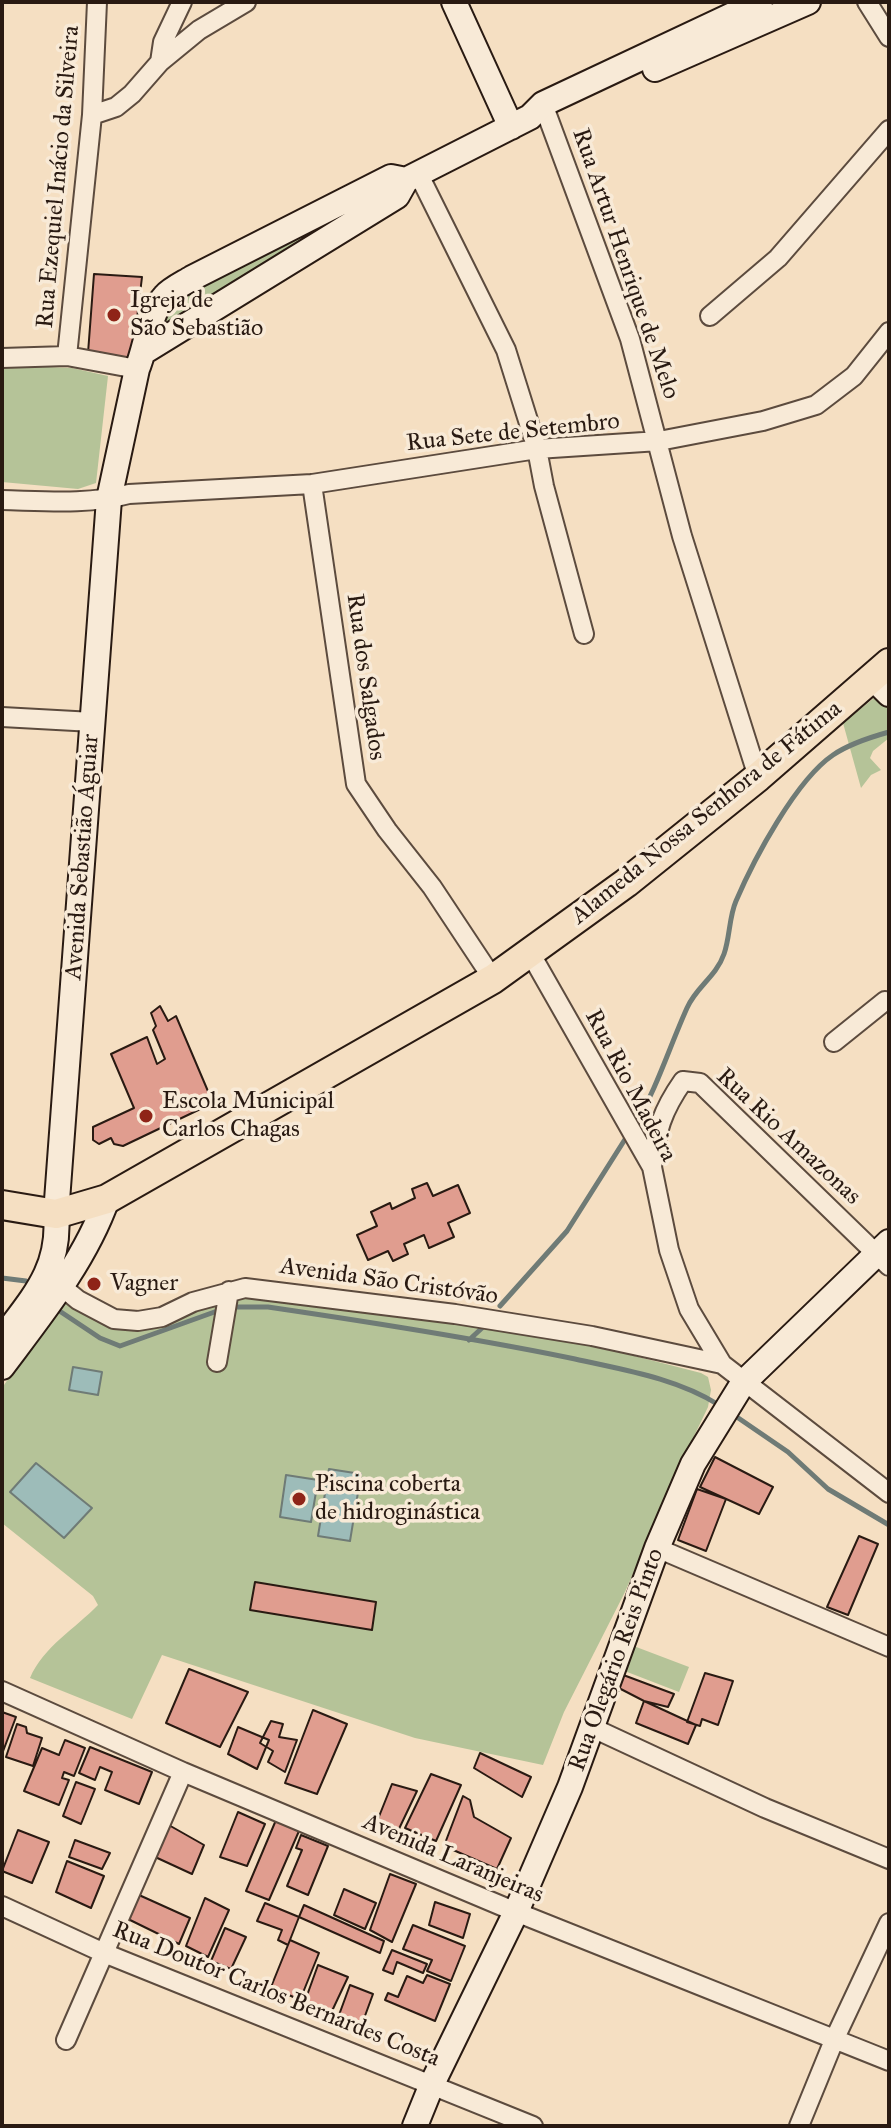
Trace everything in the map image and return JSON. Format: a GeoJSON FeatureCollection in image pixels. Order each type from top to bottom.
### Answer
{"type":"FeatureCollection","features":[{"type":"Feature","properties":{"kind":"main road","name":"Alameda Nossa Senhora de Fátima"},"geometry":{"type":"LineString","coordinates":[[56,1214],[107,1199],[493,979],[626,883],[884,678]]}},
{"type":"Feature","properties":{"kind":"main road"},"geometry":{"type":"LineString","coordinates":[[2,1205],[56,1214]]}},
{"type":"Feature","properties":{"kind":"street","name":"Rua Ezequiel Inácio da Silveira"},"geometry":{"type":"LineString","coordinates":[[67,356],[92,115],[97,2]]}},
{"type":"Feature","properties":{"kind":"street"},"geometry":{"type":"LineString","coordinates":[[160,62],[163,42],[182,2]]}},
{"type":"Feature","properties":{"kind":"street"},"geometry":{"type":"LineString","coordinates":[[92,115],[116,107],[160,62],[199,30],[246,2]]}},
{"type":"Feature","properties":{"kind":"street"},"geometry":{"type":"LineString","coordinates":[[454,2],[533,116]]}},
{"type":"Feature","properties":{"kind":"street"},"geometry":{"type":"LineString","coordinates":[[2,358],[67,356],[141,360],[263,278],[397,196],[412,177],[760,2]]}},
{"type":"Feature","properties":{"kind":"street"},"geometry":{"type":"LineString","coordinates":[[533,116],[808,2]]}},
{"type":"Feature","properties":{"kind":"street"},"geometry":{"type":"LineString","coordinates":[[867,2],[889,37]]}},
{"type":"Feature","properties":{"kind":"street","name":"Rua Artur Henrique de Melo"},"geometry":{"type":"LineString","coordinates":[[533,116],[630,339],[682,536],[758,777]]}},
{"type":"Feature","properties":{"kind":"street"},"geometry":{"type":"LineString","coordinates":[[710,316],[778,258],[889,130]]}},
{"type":"Feature","properties":{"kind":"street","name":"Avenida Sebastião Águiar"},"geometry":{"type":"LineString","coordinates":[[47,1294],[55,1253],[109,499],[150,325],[164,296],[192,278],[391,177],[412,177]]}},
{"type":"Feature","properties":{"kind":"street"},"geometry":{"type":"LineString","coordinates":[[412,177],[506,350],[537,449],[584,634]]}},
{"type":"Feature","properties":{"kind":"street"},"geometry":{"type":"LineString","coordinates":[[295,226],[308,250]]}},
{"type":"Feature","properties":{"kind":"street"},"geometry":{"type":"LineString","coordinates":[[246,250],[263,278]]}},
{"type":"Feature","properties":{"kind":"street","name":"Rua Sete de Setembro"},"geometry":{"type":"LineString","coordinates":[[2,500],[79,501],[129,494],[312,484],[537,449],[659,441],[763,421],[816,405],[854,376],[889,332]]}},
{"type":"Feature","properties":{"kind":"street","name":"Rua dos Salgados"},"geometry":{"type":"LineString","coordinates":[[312,484],[356,784],[432,887],[493,979]]}},
{"type":"Feature","properties":{"kind":"street"},"geometry":{"type":"LineString","coordinates":[[2,717],[93,722]]}},
{"type":"Feature","properties":{"kind":"street","name":"Rua Rio Madeira"},"geometry":{"type":"LineString","coordinates":[[529,951],[652,1167],[669,1250],[689,1309],[722,1364],[732,1399],[889,1493]]}},
{"type":"Feature","properties":{"kind":"street"},"geometry":{"type":"LineString","coordinates":[[834,1042],[885,1001],[889,1002]]}},
{"type":"Feature","properties":{"kind":"street","name":"Rua Rio Amazonas"},"geometry":{"type":"LineString","coordinates":[[652,1167],[656,1130],[669,1101],[683,1081],[700,1083],[885,1254]]}},
{"type":"Feature","properties":{"kind":"street"},"geometry":{"type":"LineString","coordinates":[[2,1367],[47,1294],[92,1234],[107,1199]]}},
{"type":"Feature","properties":{"kind":"street","name":"Rua Olegário Reis Pinto"},"geometry":{"type":"LineString","coordinates":[[415,2126],[432,2084],[516,1912],[593,1728],[657,1548],[693,1464],[732,1399],[885,1254]]}},
{"type":"Feature","properties":{"kind":"street","name":"Avenida São Cristóvão"},"geometry":{"type":"LineString","coordinates":[[47,1294],[78,1300],[114,1319],[138,1321],[162,1317],[193,1302],[245,1288],[455,1314],[592,1336],[722,1364]]}},
{"type":"Feature","properties":{"kind":"street"},"geometry":{"type":"LineString","coordinates":[[217,1362],[229,1291]]}},
{"type":"Feature","properties":{"kind":"street"},"geometry":{"type":"LineString","coordinates":[[2,1339],[47,1294]]}},
{"type":"Feature","properties":{"kind":"street"},"geometry":{"type":"LineString","coordinates":[[657,1548],[889,1647]]}},
{"type":"Feature","properties":{"kind":"street","name":"Avenida Laranjeiras"},"geometry":{"type":"LineString","coordinates":[[2,1691],[183,1772],[516,1912],[889,2061]]}},
{"type":"Feature","properties":{"kind":"street"},"geometry":{"type":"LineString","coordinates":[[593,1728],[765,1808],[889,1859]]}},
{"type":"Feature","properties":{"kind":"street"},"geometry":{"type":"LineString","coordinates":[[66,2040],[183,1772]]}},
{"type":"Feature","properties":{"kind":"street","name":"Rua Doutor Carlos Bernardes Costa"},"geometry":{"type":"LineString","coordinates":[[2,1906],[104,1953],[533,2126]]}},
{"type":"Feature","properties":{"kind":"street"},"geometry":{"type":"LineString","coordinates":[[799,2126],[835,2038],[889,1923]]}},
{"type":"Feature","properties":{"kind":"green space"},"geometry":{"type":"Polygon","coordinates":[[[398,185],[176,327],[159,327],[166,300],[398,185]]]}},
{"type":"Feature","properties":{"kind":"green space"},"geometry":{"type":"Polygon","coordinates":[[[2,365],[72,368],[108,376],[96,483],[78,489],[2,482],[2,365]]]}},
{"type":"Feature","properties":{"kind":"green space"},"geometry":{"type":"Polygon","coordinates":[[[879,694],[889,697],[889,738],[873,751],[870,758],[881,770],[871,775],[861,788],[843,723],[879,694]]]}},
{"type":"Feature","properties":{"kind":"green space"},"geometry":{"type":"Polygon","coordinates":[[[65,1295],[105,1321],[127,1330],[154,1326],[214,1303],[255,1297],[467,1321],[588,1344],[708,1377],[711,1390],[708,1407],[625,1592],[564,1712],[543,1765],[415,1738],[162,1655],[132,1719],[30,1678],[51,1647],[98,1605],[93,1596],[2,1523],[2,1388],[65,1295]]]}},
{"type":"Feature","properties":{"kind":"green space"},"geometry":{"type":"Polygon","coordinates":[[[631,1645],[689,1667],[679,1692],[622,1670],[631,1645]]]}},
{"type":"Feature","properties":{"kind":"water"},"geometry":{"type":"Polygon","coordinates":[[[73,1367],[102,1372],[98,1395],[69,1390],[73,1367]]]}},
{"type":"Feature","properties":{"kind":"water"},"geometry":{"type":"Polygon","coordinates":[[[36,1463],[92,1508],[64,1538],[10,1492],[36,1463]]]}},
{"type":"Feature","properties":{"kind":"water"},"geometry":{"type":"Polygon","coordinates":[[[329,1469],[361,1474],[350,1541],[318,1536],[329,1469]]]}},
{"type":"Feature","properties":{"kind":"water","name":"Piscina coberta de hidroginástica"},"geometry":{"type":"Polygon","coordinates":[[[286,1475],[318,1480],[311,1522],[280,1517],[286,1475]]]}},
{"type":"Feature","properties":{"kind":"building","name":"Igreja de São Sebastião"},"geometry":{"type":"Polygon","coordinates":[[[94,274],[142,277],[132,360],[88,353],[94,274]]]}},
{"type":"Feature","properties":{"kind":"building"},"geometry":{"type":"Polygon","coordinates":[[[160,1006],[168,1021],[176,1016],[213,1103],[123,1146],[114,1144],[111,1138],[99,1144],[93,1140],[93,1127],[134,1108],[111,1054],[147,1037],[157,1064],[165,1059],[153,1030],[156,1026],[151,1013],[160,1006]]]}},
{"type":"Feature","properties":{"kind":"building"},"geometry":{"type":"Polygon","coordinates":[[[427,1183],[433,1196],[458,1185],[470,1213],[448,1223],[454,1237],[429,1248],[424,1235],[404,1244],[408,1254],[393,1261],[388,1251],[368,1260],[357,1235],[377,1226],[371,1212],[390,1203],[392,1209],[415,1198],[412,1189],[427,1183]]]}},
{"type":"Feature","properties":{"kind":"building"},"geometry":{"type":"Polygon","coordinates":[[[715,1457],[773,1487],[759,1514],[700,1487],[715,1457]]]}},
{"type":"Feature","properties":{"kind":"building"},"geometry":{"type":"Polygon","coordinates":[[[697,1489],[726,1499],[706,1551],[678,1540],[697,1489]]]}},
{"type":"Feature","properties":{"kind":"building"},"geometry":{"type":"Polygon","coordinates":[[[859,1536],[878,1544],[848,1615],[827,1607],[859,1536]]]}},
{"type":"Feature","properties":{"kind":"building"},"geometry":{"type":"Polygon","coordinates":[[[255,1582],[376,1602],[372,1630],[250,1610],[255,1582]]]}},
{"type":"Feature","properties":{"kind":"building"},"geometry":{"type":"Polygon","coordinates":[[[189,1669],[248,1692],[220,1747],[166,1723],[189,1669]]]}},
{"type":"Feature","properties":{"kind":"building"},"geometry":{"type":"Polygon","coordinates":[[[618,1673],[674,1694],[668,1707],[644,1701],[613,1685],[618,1673]]]}},
{"type":"Feature","properties":{"kind":"building"},"geometry":{"type":"Polygon","coordinates":[[[705,1673],[733,1681],[718,1725],[702,1719],[700,1726],[687,1722],[705,1673]]]}},
{"type":"Feature","properties":{"kind":"building"},"geometry":{"type":"Polygon","coordinates":[[[644,1701],[696,1725],[688,1744],[636,1723],[644,1701]]]}},
{"type":"Feature","properties":{"kind":"building"},"geometry":{"type":"Polygon","coordinates":[[[313,1710],[347,1724],[317,1794],[285,1783],[313,1710]]]}},
{"type":"Feature","properties":{"kind":"building"},"geometry":{"type":"Polygon","coordinates":[[[2,1712],[16,1717],[2,1754],[2,1712]]]}},
{"type":"Feature","properties":{"kind":"building"},"geometry":{"type":"Polygon","coordinates":[[[271,1721],[283,1724],[279,1737],[297,1740],[285,1772],[268,1762],[273,1751],[260,1743],[271,1721]]]}},
{"type":"Feature","properties":{"kind":"building"},"geometry":{"type":"Polygon","coordinates":[[[17,1724],[26,1727],[27,1733],[42,1738],[33,1766],[6,1757],[17,1724]]]}},
{"type":"Feature","properties":{"kind":"building"},"geometry":{"type":"Polygon","coordinates":[[[238,1727],[269,1740],[257,1769],[228,1754],[238,1727]]]}},
{"type":"Feature","properties":{"kind":"building"},"geometry":{"type":"Polygon","coordinates":[[[65,1740],[85,1748],[74,1776],[64,1772],[62,1778],[69,1780],[59,1805],[24,1791],[42,1748],[59,1755],[65,1740]]]}},
{"type":"Feature","properties":{"kind":"building"},"geometry":{"type":"Polygon","coordinates":[[[90,1747],[152,1772],[139,1804],[105,1790],[112,1772],[100,1767],[95,1780],[79,1773],[90,1747]]]}},
{"type":"Feature","properties":{"kind":"building"},"geometry":{"type":"Polygon","coordinates":[[[480,1753],[531,1777],[522,1797],[474,1768],[480,1753]]]}},
{"type":"Feature","properties":{"kind":"building"},"geometry":{"type":"Polygon","coordinates":[[[431,1774],[461,1785],[436,1841],[405,1828],[431,1774]]]}},
{"type":"Feature","properties":{"kind":"building"},"geometry":{"type":"Polygon","coordinates":[[[76,1782],[95,1789],[81,1824],[63,1816],[76,1782]]]}},
{"type":"Feature","properties":{"kind":"building"},"geometry":{"type":"Polygon","coordinates":[[[392,1784],[417,1791],[397,1833],[376,1824],[392,1784]]]}},
{"type":"Feature","properties":{"kind":"building"},"geometry":{"type":"Polygon","coordinates":[[[463,1796],[470,1800],[474,1817],[511,1838],[497,1869],[444,1846],[463,1796]]]}},
{"type":"Feature","properties":{"kind":"building"},"geometry":{"type":"Polygon","coordinates":[[[238,1812],[265,1824],[247,1866],[220,1857],[238,1812]]]}},
{"type":"Feature","properties":{"kind":"building"},"geometry":{"type":"Polygon","coordinates":[[[276,1820],[299,1831],[269,1900],[246,1891],[276,1820]]]}},
{"type":"Feature","properties":{"kind":"building"},"geometry":{"type":"Polygon","coordinates":[[[167,1824],[204,1845],[192,1874],[153,1856],[167,1824]]]}},
{"type":"Feature","properties":{"kind":"building"},"geometry":{"type":"Polygon","coordinates":[[[18,1830],[49,1842],[32,1883],[2,1871],[18,1830]]]}},
{"type":"Feature","properties":{"kind":"building"},"geometry":{"type":"Polygon","coordinates":[[[301,1835],[328,1846],[308,1895],[287,1886],[302,1850],[296,1848],[301,1835]]]}},
{"type":"Feature","properties":{"kind":"building"},"geometry":{"type":"Polygon","coordinates":[[[75,1840],[110,1853],[102,1869],[69,1857],[75,1840]]]}},
{"type":"Feature","properties":{"kind":"building"},"geometry":{"type":"Polygon","coordinates":[[[67,1861],[104,1876],[91,1908],[56,1892],[67,1861]]]}},
{"type":"Feature","properties":{"kind":"building"},"geometry":{"type":"Polygon","coordinates":[[[390,1874],[416,1884],[392,1942],[370,1930],[390,1874]]]}},
{"type":"Feature","properties":{"kind":"building"},"geometry":{"type":"Polygon","coordinates":[[[344,1889],[376,1903],[365,1929],[334,1915],[344,1889]]]}},
{"type":"Feature","properties":{"kind":"building"},"geometry":{"type":"Polygon","coordinates":[[[139,1895],[190,1918],[179,1944],[128,1919],[139,1895]]]}},
{"type":"Feature","properties":{"kind":"building"},"geometry":{"type":"Polygon","coordinates":[[[205,1898],[229,1910],[208,1957],[186,1946],[205,1898]]]}},
{"type":"Feature","properties":{"kind":"building"},"geometry":{"type":"Polygon","coordinates":[[[435,1902],[470,1914],[463,1938],[429,1925],[435,1902]]]}},
{"type":"Feature","properties":{"kind":"building"},"geometry":{"type":"Polygon","coordinates":[[[265,1903],[299,1917],[288,1945],[278,1940],[282,1930],[257,1921],[265,1903]]]}},
{"type":"Feature","properties":{"kind":"building"},"geometry":{"type":"Polygon","coordinates":[[[304,1905],[384,1941],[380,1953],[299,1917],[304,1905]]]}},
{"type":"Feature","properties":{"kind":"building"},"geometry":{"type":"Polygon","coordinates":[[[413,1925],[465,1946],[451,1981],[427,1971],[432,1960],[403,1949],[413,1925]]]}},
{"type":"Feature","properties":{"kind":"building"},"geometry":{"type":"Polygon","coordinates":[[[225,1928],[246,1937],[231,1969],[211,1961],[225,1928]]]}},
{"type":"Feature","properties":{"kind":"building"},"geometry":{"type":"Polygon","coordinates":[[[290,1940],[319,1953],[300,2000],[271,1987],[290,1940]]]}},
{"type":"Feature","properties":{"kind":"building"},"geometry":{"type":"Polygon","coordinates":[[[392,1950],[427,1964],[423,1973],[397,1962],[393,1974],[383,1970],[392,1950]]]}},
{"type":"Feature","properties":{"kind":"building"},"geometry":{"type":"Polygon","coordinates":[[[318,1965],[348,1977],[332,2011],[305,2001],[318,1965]]]}},
{"type":"Feature","properties":{"kind":"building"},"geometry":{"type":"Polygon","coordinates":[[[427,1975],[450,1984],[435,2021],[385,2000],[388,1993],[398,1997],[407,1976],[423,1983],[427,1975]]]}},
{"type":"Feature","properties":{"kind":"building"},"geometry":{"type":"Polygon","coordinates":[[[350,1985],[373,1994],[362,2024],[339,2015],[350,1985]]]}},
{"type":"Feature","properties":{"kind":"waterway"},"geometry":{"type":"LineString","coordinates":[[635,1125],[691,1001],[720,962],[736,901],[777,822],[805,782],[833,755],[853,744],[889,732]]}},
{"type":"Feature","properties":{"kind":"waterway"},"geometry":{"type":"LineString","coordinates":[[500,1306],[567,1231],[629,1133]]}},
{"type":"Feature","properties":{"kind":"waterway"},"geometry":{"type":"LineString","coordinates":[[2,1278],[26,1281],[30,1285]]}},
{"type":"Feature","properties":{"kind":"waterway"},"geometry":{"type":"LineString","coordinates":[[230,1307],[268,1307],[537,1351],[649,1376],[685,1388],[719,1405]]}},
{"type":"Feature","properties":{"kind":"waterway"},"geometry":{"type":"LineString","coordinates":[[55,1308],[100,1338],[120,1346],[220,1310]]}},
{"type":"Feature","properties":{"kind":"waterway"},"geometry":{"type":"LineString","coordinates":[[469,1340],[482,1328]]}},
{"type":"Feature","properties":{"kind":"waterway"},"geometry":{"type":"LineString","coordinates":[[731,1413],[788,1452],[828,1489],[889,1525]]}},
{"type":"Feature","properties":{"kind":"place","name":"Igreja de São Sebastião"},"geometry":{"type":"Point","coordinates":[114,315]}},
{"type":"Feature","properties":{"kind":"place","name":"Escola Municipal Carlos Chagas"},"geometry":{"type":"Point","coordinates":[146,1116]}},
{"type":"Feature","properties":{"kind":"place","name":"Vagner"},"geometry":{"type":"Point","coordinates":[94,1284]}},
{"type":"Feature","properties":{"kind":"place","name":"Piscina coberta de hidroginástica"},"geometry":{"type":"Point","coordinates":[299,1499]}}]}
